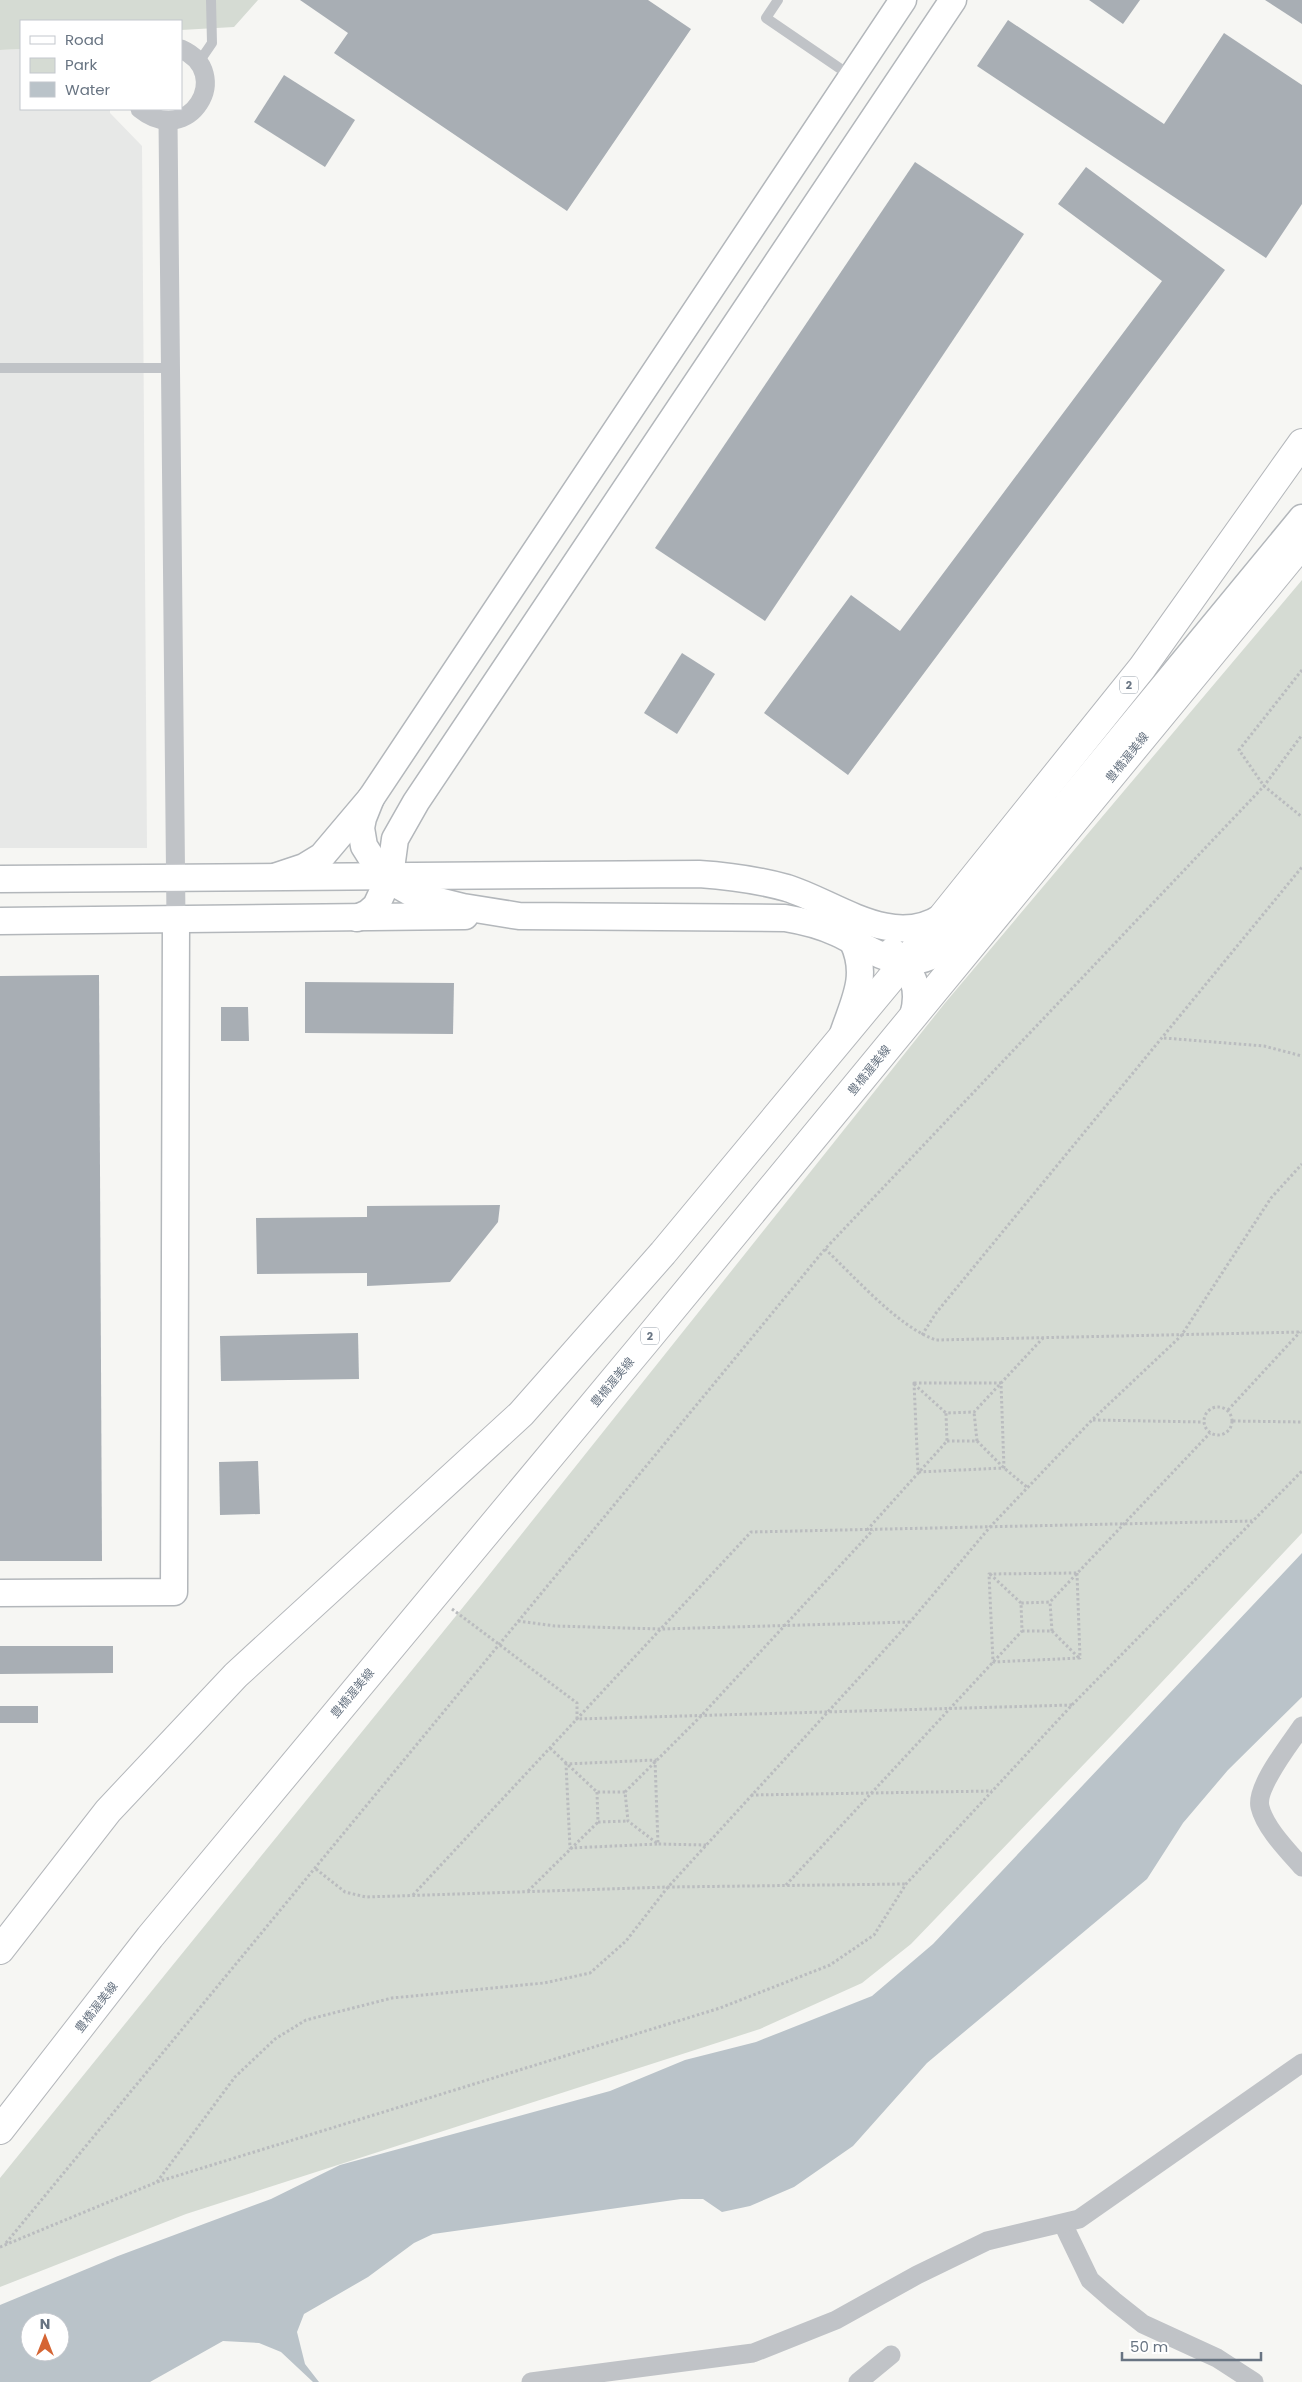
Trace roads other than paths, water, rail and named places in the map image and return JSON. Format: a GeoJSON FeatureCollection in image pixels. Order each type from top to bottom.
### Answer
{"type":"FeatureCollection","features":[{"type":"Feature","properties":{"kind":"main road","name":"2"},"geometry":{"type":"LineString","coordinates":[[0,1950],[108,1811],[236,1675],[521,1414],[663,1254],[942,917],[1142,668],[1302,444]]}},
{"type":"Feature","properties":{"kind":"main road","name":"豊橋渥美線"},"geometry":{"type":"LineString","coordinates":[[0,2130],[150,1937],[914,1016],[1302,544]]}},
{"type":"Feature","properties":{"kind":"street"},"geometry":{"type":"LineString","coordinates":[[519,916],[463,906],[415,894],[401,886],[376,865],[364,846],[360,828],[362,818],[372,798],[902,0]]}},
{"type":"Feature","properties":{"kind":"street"},"geometry":{"type":"LineString","coordinates":[[357,918],[368,913],[376,906],[390,876],[395,839],[416,802],[953,0]]}},
{"type":"Feature","properties":{"kind":"street"},"geometry":{"type":"LineString","coordinates":[[141,110],[148,115],[168,121],[181,118],[193,111],[202,100],[206,80],[199,62],[192,54],[182,49]]}},
{"type":"Feature","properties":{"kind":"street"},"geometry":{"type":"LineString","coordinates":[[0,1593],[174,1592],[176,920],[168,121]]}},
{"type":"Feature","properties":{"kind":"street"},"geometry":{"type":"LineString","coordinates":[[0,921],[519,916],[785,918],[821,926],[875,953],[904,962],[937,955],[953,942],[1302,518]]}},
{"type":"Feature","properties":{"kind":"street"},"geometry":{"type":"LineString","coordinates":[[277,876],[304,867],[322,856],[372,798]]}},
{"type":"Feature","properties":{"kind":"street"},"geometry":{"type":"LineString","coordinates":[[416,802],[408,829],[410,854],[420,866],[442,876]]}},
{"type":"Feature","properties":{"kind":"street"},"geometry":{"type":"LineString","coordinates":[[0,879],[699,874],[730,876],[785,888],[811,896],[883,927],[902,929],[925,926],[942,917]]}},
{"type":"Feature","properties":{"kind":"street"},"geometry":{"type":"LineString","coordinates":[[832,906],[871,934],[904,962],[912,975],[917,990],[914,1016]]}},
{"type":"Feature","properties":{"kind":"street"},"geometry":{"type":"LineString","coordinates":[[841,1040],[862,978],[861,961],[853,942]]}},
{"type":"Feature","properties":{"kind":"street"},"geometry":{"type":"LineString","coordinates":[[1302,1726],[1261,1789],[1259,1806],[1275,1835],[1302,1867]]}},
{"type":"Feature","properties":{"kind":"street"},"geometry":{"type":"LineString","coordinates":[[531,2382],[753,2353],[836,2320],[917,2275],[987,2241],[1079,2219],[1302,2063]]}},
{"type":"Feature","properties":{"kind":"street"},"geometry":{"type":"LineString","coordinates":[[1063,2224],[1090,2280],[1114,2301],[1143,2324],[1217,2358],[1251,2381]]}},
{"type":"Feature","properties":{"kind":"street"},"geometry":{"type":"LineString","coordinates":[[858,2382],[891,2355]]}},
{"type":"Feature","properties":{"kind":"lane"},"geometry":{"type":"LineString","coordinates":[[199,62],[212,43],[211,0]]}},
{"type":"Feature","properties":{"kind":"lane"},"geometry":{"type":"LineString","coordinates":[[778,0],[766,18],[852,76]]}},
{"type":"Feature","properties":{"kind":"lane"},"geometry":{"type":"LineString","coordinates":[[0,368],[170,368]]}},
{"type":"Feature","properties":{"kind":"water"},"geometry":{"type":"Polygon","coordinates":[[[1302,1553],[1302,1697],[1228,1770],[1183,1823],[1147,1879],[927,2063],[853,2146],[794,2187],[750,2206],[722,2212],[703,2199],[681,2199],[433,2234],[414,2243],[368,2277],[304,2314],[297,2332],[305,2364],[319,2382],[313,2382],[281,2352],[259,2343],[223,2341],[150,2382],[0,2382],[0,2305],[118,2256],[271,2199],[340,2165],[610,2091],[685,2060],[756,2042],[872,1996],[933,1944],[1302,1553]]]}}]}
